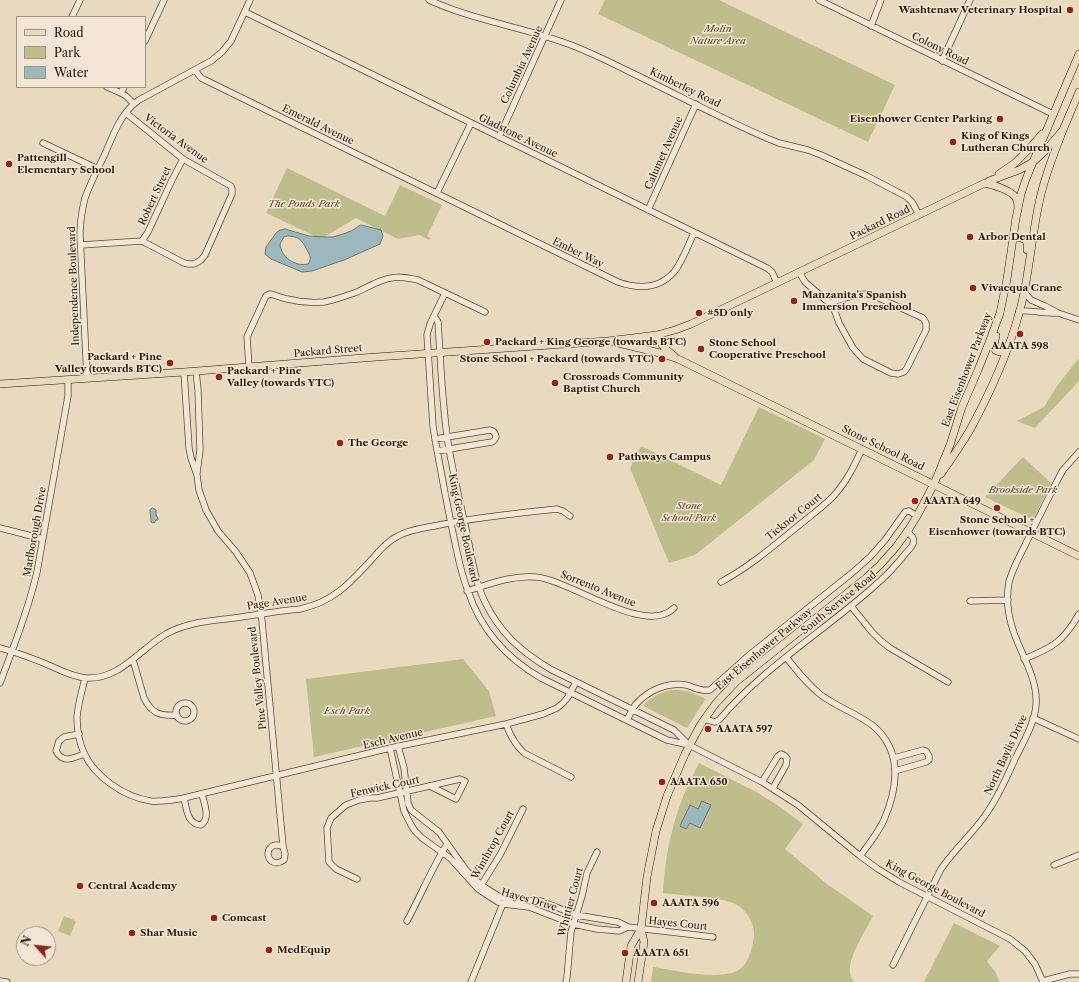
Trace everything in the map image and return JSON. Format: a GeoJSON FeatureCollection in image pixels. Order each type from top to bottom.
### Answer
{"type":"FeatureCollection","features":[{"type":"Feature","properties":{"kind":"main road"},"geometry":{"type":"LineString","coordinates":[[1018,210],[1017,200],[1012,194],[988,182],[1015,163],[1048,128],[1079,54]]}},
{"type":"Feature","properties":{"kind":"main road","name":"Packard Road"},"geometry":{"type":"LineString","coordinates":[[657,334],[675,330],[691,324],[988,182],[1019,170],[1033,162],[1063,130],[1079,92]]}},
{"type":"Feature","properties":{"kind":"main road","name":"East Eisenhower Parkway"},"geometry":{"type":"LineString","coordinates":[[934,484],[950,445],[962,407],[1000,313],[1021,194],[1048,128]]}},
{"type":"Feature","properties":{"kind":"main road","name":"East Eisenhower Parkway"},"geometry":{"type":"LineString","coordinates":[[626,982],[631,946],[640,929],[647,877],[656,831],[667,796],[675,777],[689,745],[704,719],[736,682],[866,578],[896,547],[917,516],[934,484],[970,429],[984,404],[1006,352],[1019,311],[1024,292],[1033,235],[1045,179],[1063,130]]}},
{"type":"Feature","properties":{"kind":"main road"},"geometry":{"type":"LineString","coordinates":[[1014,237],[1024,239],[1028,244],[1026,261],[1028,270]]}},
{"type":"Feature","properties":{"kind":"main road"},"geometry":{"type":"LineString","coordinates":[[1000,313],[1000,324],[993,347],[998,352],[1006,352]]}},
{"type":"Feature","properties":{"kind":"main road"},"geometry":{"type":"LineString","coordinates":[[657,334],[660,343],[665,349],[678,359]]}},
{"type":"Feature","properties":{"kind":"main road","name":"Packard Street"},"geometry":{"type":"LineString","coordinates":[[0,384],[608,341],[657,334]]}},
{"type":"Feature","properties":{"kind":"main road"},"geometry":{"type":"LineString","coordinates":[[608,341],[660,353],[678,359]]}},
{"type":"Feature","properties":{"kind":"main road","name":"Stone School Road"},"geometry":{"type":"LineString","coordinates":[[678,359],[1079,556]]}},
{"type":"Feature","properties":{"kind":"main road","name":"East Eisenhower Parkway"},"geometry":{"type":"LineString","coordinates":[[638,982],[644,942],[640,929]]}},
{"type":"Feature","properties":{"kind":"street"},"geometry":{"type":"LineString","coordinates":[[72,16],[80,0]]}},
{"type":"Feature","properties":{"kind":"street"},"geometry":{"type":"LineString","coordinates":[[146,39],[164,0]]}},
{"type":"Feature","properties":{"kind":"street","name":"Independence Boulevard"},"geometry":{"type":"LineString","coordinates":[[87,378],[80,224],[85,200],[98,169],[120,121],[134,104],[195,70],[222,52],[231,41],[250,0]]}},
{"type":"Feature","properties":{"kind":"street","name":"Kimberley Road"},"geometry":{"type":"LineString","coordinates":[[429,0],[455,11],[545,36],[596,55],[769,140],[814,153],[867,176],[907,197],[912,202],[919,215]]}},
{"type":"Feature","properties":{"kind":"street","name":"Columbia Avenue"},"geometry":{"type":"LineString","coordinates":[[499,137],[561,0]]}},
{"type":"Feature","properties":{"kind":"street","name":"Colony Road"},"geometry":{"type":"LineString","coordinates":[[819,0],[1053,114]]}},
{"type":"Feature","properties":{"kind":"street"},"geometry":{"type":"LineString","coordinates":[[871,26],[881,0]]}},
{"type":"Feature","properties":{"kind":"street"},"geometry":{"type":"LineString","coordinates":[[942,61],[970,0]]}},
{"type":"Feature","properties":{"kind":"street","name":"Gladstone Avenue"},"geometry":{"type":"LineString","coordinates":[[245,12],[769,270],[777,283]]}},
{"type":"Feature","properties":{"kind":"street","name":"Emerald Avenue"},"geometry":{"type":"LineString","coordinates":[[195,70],[201,78],[436,193]]}},
{"type":"Feature","properties":{"kind":"street"},"geometry":{"type":"LineString","coordinates":[[109,88],[126,96],[134,104]]}},
{"type":"Feature","properties":{"kind":"street"},"geometry":{"type":"LineString","coordinates":[[121,94],[124,88]]}},
{"type":"Feature","properties":{"kind":"street","name":"Calumet Avenue"},"geometry":{"type":"LineString","coordinates":[[648,210],[696,104]]}},
{"type":"Feature","properties":{"kind":"street","name":"Victoria Avenue"},"geometry":{"type":"LineString","coordinates":[[126,113],[183,159],[228,185],[232,189],[232,194],[205,255],[201,260],[194,264],[184,263],[142,241]]}},
{"type":"Feature","properties":{"kind":"street"},"geometry":{"type":"LineString","coordinates":[[436,193],[471,123]]}},
{"type":"Feature","properties":{"kind":"street"},"geometry":{"type":"LineString","coordinates":[[43,143],[98,169]]}},
{"type":"Feature","properties":{"kind":"street","name":"Robert Street"},"geometry":{"type":"LineString","coordinates":[[142,241],[148,232],[183,159]]}},
{"type":"Feature","properties":{"kind":"street","name":"Ember Way"},"geometry":{"type":"LineString","coordinates":[[436,193],[611,279],[629,286],[649,286],[666,279],[674,272],[680,263],[694,233]]}},
{"type":"Feature","properties":{"kind":"street"},"geometry":{"type":"LineString","coordinates":[[81,245],[142,241]]}},
{"type":"Feature","properties":{"kind":"street"},"geometry":{"type":"LineString","coordinates":[[799,272],[805,282],[834,309],[839,323],[853,348],[863,359],[890,374],[898,374],[904,372],[908,368],[926,330],[926,323],[923,318],[870,294],[855,295],[829,303]]}},
{"type":"Feature","properties":{"kind":"street"},"geometry":{"type":"LineString","coordinates":[[249,366],[247,343],[248,333],[266,296],[270,294],[301,302],[323,302],[354,293],[382,280],[392,277],[401,277],[418,280],[485,312]]}},
{"type":"Feature","properties":{"kind":"street"},"geometry":{"type":"LineString","coordinates":[[1024,292],[1031,300],[1058,313],[1079,320]]}},
{"type":"Feature","properties":{"kind":"street","name":"King George Boulevard"},"geometry":{"type":"LineString","coordinates":[[446,293],[428,329],[427,335],[435,438],[451,523],[464,578],[479,618],[499,646],[527,670],[667,740],[689,745],[773,788],[798,806],[860,856],[899,882],[1010,939],[1025,951],[1035,964],[1043,982]]}},
{"type":"Feature","properties":{"kind":"street"},"geometry":{"type":"LineString","coordinates":[[1019,311],[1028,310],[1046,314],[1058,313]]}},
{"type":"Feature","properties":{"kind":"street","name":"King George Boulevard"},"geometry":{"type":"LineString","coordinates":[[434,316],[438,322],[445,420],[449,449],[476,577],[484,600],[491,612],[502,629],[514,643],[532,658],[550,669],[674,730],[689,745]]}},
{"type":"Feature","properties":{"kind":"street","name":"Pine Valley Boulevard"},"geometry":{"type":"LineString","coordinates":[[196,371],[200,434],[197,475]]}},
{"type":"Feature","properties":{"kind":"street","name":"Pine Valley Boulevard"},"geometry":{"type":"LineString","coordinates":[[184,372],[189,448],[197,475],[199,490],[206,510],[218,531],[236,552],[250,573],[258,595],[283,846]]}},
{"type":"Feature","properties":{"kind":"street","name":"Marlborough Drive"},"geometry":{"type":"LineString","coordinates":[[0,683],[32,596],[68,396],[68,380]]}},
{"type":"Feature","properties":{"kind":"street"},"geometry":{"type":"LineString","coordinates":[[435,438],[490,430],[494,431],[496,437],[492,442],[437,451]]}},
{"type":"Feature","properties":{"kind":"street"},"geometry":{"type":"LineString","coordinates":[[189,436],[195,439],[200,434]]}},
{"type":"Feature","properties":{"kind":"street","name":"Ticknor Court"},"geometry":{"type":"LineString","coordinates":[[721,582],[735,574],[772,547],[825,504],[846,480],[862,449]]}},
{"type":"Feature","properties":{"kind":"street","name":"North Baylis Drive"},"geometry":{"type":"LineString","coordinates":[[893,965],[936,877],[948,859],[983,819],[998,796],[1026,737],[1033,718],[1036,706],[1035,689],[1032,674],[1024,659],[1011,625],[1008,600],[1009,583],[1014,566],[1057,481],[1063,470],[1079,452]]}},
{"type":"Feature","properties":{"kind":"street","name":"Page Avenue"},"geometry":{"type":"LineString","coordinates":[[0,648],[73,675],[85,678],[97,677],[121,669],[150,644],[178,628],[193,624],[302,608],[323,602],[338,593],[350,583],[389,541],[411,530],[464,520],[557,509],[564,511],[570,516]]}},
{"type":"Feature","properties":{"kind":"street"},"geometry":{"type":"LineString","coordinates":[[627,720],[632,710],[647,694],[662,686],[678,684],[704,691],[710,690],[748,656],[870,557],[885,540],[905,512],[909,511],[917,516]]}},
{"type":"Feature","properties":{"kind":"street"},"geometry":{"type":"LineString","coordinates":[[0,528],[43,539]]}},
{"type":"Feature","properties":{"kind":"street","name":"South Service Road"},"geometry":{"type":"LineString","coordinates":[[704,719],[715,722],[719,720],[749,688],[851,606],[886,575],[913,544],[912,535],[907,531]]}},
{"type":"Feature","properties":{"kind":"street","name":"Sorrento Avenue"},"geometry":{"type":"LineString","coordinates":[[468,591],[497,581],[518,577],[537,577],[559,582],[624,611],[637,615],[660,615],[669,613],[674,608]]}},
{"type":"Feature","properties":{"kind":"street"},"geometry":{"type":"LineString","coordinates":[[970,601],[1008,600]]}},
{"type":"Feature","properties":{"kind":"street"},"geometry":{"type":"LineString","coordinates":[[851,606],[881,641],[890,648],[948,682]]}},
{"type":"Feature","properties":{"kind":"street"},"geometry":{"type":"LineString","coordinates":[[1024,659],[1053,646],[1064,637],[1072,627],[1079,614]]}},
{"type":"Feature","properties":{"kind":"street"},"geometry":{"type":"LineString","coordinates":[[786,658],[806,681],[822,696],[872,726],[889,744],[894,758],[895,771],[892,798],[884,821],[874,838],[860,856]]}},
{"type":"Feature","properties":{"kind":"street"},"geometry":{"type":"LineString","coordinates":[[133,660],[146,704],[154,712],[160,715],[177,715]]}},
{"type":"Feature","properties":{"kind":"street","name":"Esch Avenue"},"geometry":{"type":"LineString","coordinates":[[85,678],[77,718],[81,745],[84,754],[103,778],[118,790],[134,797],[152,801],[184,798],[202,794],[398,746],[506,724],[543,714],[563,703],[576,682]]}},
{"type":"Feature","properties":{"kind":"street"},"geometry":{"type":"LineString","coordinates":[[1033,718],[1079,739]]}},
{"type":"Feature","properties":{"kind":"street"},"geometry":{"type":"LineString","coordinates":[[506,724],[514,741],[524,753],[571,777]]}},
{"type":"Feature","properties":{"kind":"street"},"geometry":{"type":"LineString","coordinates":[[79,734],[64,737],[59,741],[56,751],[59,756],[68,759],[84,754]]}},
{"type":"Feature","properties":{"kind":"street","name":"Hayes Drive"},"geometry":{"type":"LineString","coordinates":[[398,746],[404,768],[408,803],[411,810],[439,832],[480,887]]}},
{"type":"Feature","properties":{"kind":"street","name":"Hayes Drive"},"geometry":{"type":"LineString","coordinates":[[390,748],[404,810],[415,831],[422,838],[450,858],[498,902],[541,901],[576,915],[618,922],[628,928]]}},
{"type":"Feature","properties":{"kind":"street"},"geometry":{"type":"LineString","coordinates":[[894,758],[923,750],[926,751],[929,756],[926,762],[895,771]]}},
{"type":"Feature","properties":{"kind":"street"},"geometry":{"type":"LineString","coordinates":[[762,782],[778,756],[781,754],[785,756],[787,758],[786,765],[773,788]]}},
{"type":"Feature","properties":{"kind":"street","name":"Fenwick Court"},"geometry":{"type":"LineString","coordinates":[[357,879],[336,868],[330,862],[327,828],[331,818],[346,805],[359,800],[400,794],[430,786],[460,779],[465,781],[456,799],[430,786]]}},
{"type":"Feature","properties":{"kind":"street"},"geometry":{"type":"LineString","coordinates":[[184,798],[192,823],[201,825],[205,823],[207,818],[202,794]]}},
{"type":"Feature","properties":{"kind":"street","name":"Winthrop Court"},"geometry":{"type":"LineString","coordinates":[[480,887],[500,855],[523,809]]}},
{"type":"Feature","properties":{"kind":"street"},"geometry":{"type":"LineString","coordinates":[[407,921],[432,870],[447,844]]}},
{"type":"Feature","properties":{"kind":"street","name":"Whittier Court"},"geometry":{"type":"LineString","coordinates":[[566,982],[571,932],[587,873],[597,852]]}},
{"type":"Feature","properties":{"kind":"street"},"geometry":{"type":"LineString","coordinates":[[1054,865],[1079,855]]}},
{"type":"Feature","properties":{"kind":"street"},"geometry":{"type":"LineString","coordinates":[[471,982],[504,901]]}},
{"type":"Feature","properties":{"kind":"street","name":"Hayes Drive"},"geometry":{"type":"LineString","coordinates":[[504,901],[529,907],[573,924],[597,929],[619,931],[628,928],[640,929]]}},
{"type":"Feature","properties":{"kind":"street","name":"Hayes Court"},"geometry":{"type":"LineString","coordinates":[[640,929],[712,937]]}},
{"type":"Feature","properties":{"kind":"street"},"geometry":{"type":"LineString","coordinates":[[1043,982],[1070,974],[1079,974]]}},
{"type":"Feature","properties":{"kind":"street"},"geometry":{"type":"LineString","coordinates":[[0,981],[7,982]]}},
{"type":"Feature","properties":{"kind":"green space","name":"Molin Nature Area"},"geometry":{"type":"Polygon","coordinates":[[[605,0],[719,0],[895,85],[868,142],[598,14],[605,0]]]}},
{"type":"Feature","properties":{"kind":"green space","name":"The Ponds Park"},"geometry":{"type":"Polygon","coordinates":[[[287,168],[385,216],[400,185],[442,205],[427,236],[431,238],[429,240],[419,235],[398,239],[356,218],[321,239],[266,213],[287,168]]]}},
{"type":"Feature","properties":{"kind":"green space"},"geometry":{"type":"Polygon","coordinates":[[[1079,358],[1079,381],[1035,428],[1017,421],[1044,407],[1057,386],[1079,358]]]}},
{"type":"Feature","properties":{"kind":"green space","name":"Stone School Park"},"geometry":{"type":"Polygon","coordinates":[[[759,407],[825,439],[814,460],[695,555],[669,563],[630,468],[641,446],[721,485],[759,407]]]}},
{"type":"Feature","properties":{"kind":"green space","name":"Brookside Park"},"geometry":{"type":"Polygon","coordinates":[[[1023,457],[1051,483],[1033,520],[985,497],[1023,457]]]}},
{"type":"Feature","properties":{"kind":"green space","name":"Esch Park"},"geometry":{"type":"Polygon","coordinates":[[[463,659],[489,691],[496,716],[314,757],[306,679],[463,659]]]}},
{"type":"Feature","properties":{"kind":"green space"},"geometry":{"type":"Polygon","coordinates":[[[671,690],[689,692],[706,699],[687,728],[643,706],[649,700],[663,692],[671,690]]]}},
{"type":"Feature","properties":{"kind":"green space"},"geometry":{"type":"Polygon","coordinates":[[[699,763],[758,793],[803,824],[785,849],[827,884],[873,916],[856,948],[851,961],[850,973],[854,982],[651,982],[653,967],[710,975],[732,973],[740,969],[746,962],[750,954],[754,936],[752,922],[747,914],[737,905],[702,897],[663,893],[667,858],[678,810],[699,763]]]}},
{"type":"Feature","properties":{"kind":"green space"},"geometry":{"type":"Polygon","coordinates":[[[64,916],[76,921],[70,936],[58,931],[64,916]]]}},
{"type":"Feature","properties":{"kind":"green space"},"geometry":{"type":"Polygon","coordinates":[[[954,923],[1000,946],[987,961],[996,973],[999,982],[924,982],[954,923]]]}},
{"type":"Feature","properties":{"kind":"water"},"geometry":{"type":"Polygon","coordinates":[[[361,225],[381,230],[383,236],[380,244],[344,260],[312,271],[302,272],[271,259],[265,254],[266,247],[280,230],[285,229],[309,236],[325,237],[333,237],[351,231],[361,225]],[[291,236],[284,237],[280,244],[283,253],[290,260],[298,264],[308,264],[310,257],[300,239],[291,236]]]}},
{"type":"Feature","properties":{"kind":"water"},"geometry":{"type":"Polygon","coordinates":[[[153,508],[156,510],[158,520],[153,523],[151,522],[150,510],[153,508]]]}},
{"type":"Feature","properties":{"kind":"water"},"geometry":{"type":"Polygon","coordinates":[[[702,801],[711,805],[700,828],[690,823],[686,829],[680,826],[690,805],[698,809],[702,801]]]}},
{"type":"Feature","properties":{"kind":"place","name":"Washtenaw Veterinary Hospital"},"geometry":{"type":"Point","coordinates":[1070,10]}},
{"type":"Feature","properties":{"kind":"place","name":"Eisenhower Center Parking"},"geometry":{"type":"Point","coordinates":[1000,119]}},
{"type":"Feature","properties":{"kind":"place","name":"King of Kings Lutheran Church"},"geometry":{"type":"Point","coordinates":[953,142]}},
{"type":"Feature","properties":{"kind":"place","name":"Pattengill Elementary School"},"geometry":{"type":"Point","coordinates":[9,164]}},
{"type":"Feature","properties":{"kind":"place","name":"Arbor Dental"},"geometry":{"type":"Point","coordinates":[970,237]}},
{"type":"Feature","properties":{"kind":"place","name":"Vivacqua Crane"},"geometry":{"type":"Point","coordinates":[973,288]}},
{"type":"Feature","properties":{"kind":"place","name":"Manzanita's Spanish Immersion Preschool"},"geometry":{"type":"Point","coordinates":[794,301]}},
{"type":"Feature","properties":{"kind":"place","name":"#5D only"},"geometry":{"type":"Point","coordinates":[699,313]}},
{"type":"Feature","properties":{"kind":"place","name":"AAATA 598"},"geometry":{"type":"Point","coordinates":[1020,334]}},
{"type":"Feature","properties":{"kind":"place","name":"Packard + King George (towards BTC)"},"geometry":{"type":"Point","coordinates":[487,342]}},
{"type":"Feature","properties":{"kind":"place","name":"Stone School Cooperative Preschool"},"geometry":{"type":"Point","coordinates":[701,349]}},
{"type":"Feature","properties":{"kind":"place","name":"Stone School + Packard (towards YTC)"},"geometry":{"type":"Point","coordinates":[662,359]}},
{"type":"Feature","properties":{"kind":"place","name":"Packard + Pine Valley (towards BTC)"},"geometry":{"type":"Point","coordinates":[170,363]}},
{"type":"Feature","properties":{"kind":"place","name":"Packard + Pine Valley (towards YTC)"},"geometry":{"type":"Point","coordinates":[219,377]}},
{"type":"Feature","properties":{"kind":"place","name":"Crossroads Community Baptist Church"},"geometry":{"type":"Point","coordinates":[555,383]}},
{"type":"Feature","properties":{"kind":"place","name":"The George"},"geometry":{"type":"Point","coordinates":[340,443]}},
{"type":"Feature","properties":{"kind":"place","name":"Pathways Campus"},"geometry":{"type":"Point","coordinates":[610,457]}},
{"type":"Feature","properties":{"kind":"place","name":"AAATA 649"},"geometry":{"type":"Point","coordinates":[915,501]}},
{"type":"Feature","properties":{"kind":"place","name":"Stone School + Eisenhower (towards BTC)"},"geometry":{"type":"Point","coordinates":[997,508]}},
{"type":"Feature","properties":{"kind":"place","name":"AAATA 597"},"geometry":{"type":"Point","coordinates":[708,729]}},
{"type":"Feature","properties":{"kind":"place","name":"AAATA 650"},"geometry":{"type":"Point","coordinates":[662,782]}},
{"type":"Feature","properties":{"kind":"place","name":"Central Academy"},"geometry":{"type":"Point","coordinates":[80,886]}},
{"type":"Feature","properties":{"kind":"place","name":"AAATA 596"},"geometry":{"type":"Point","coordinates":[654,903]}},
{"type":"Feature","properties":{"kind":"place","name":"Comcast"},"geometry":{"type":"Point","coordinates":[214,918]}},
{"type":"Feature","properties":{"kind":"place","name":"Shar Music"},"geometry":{"type":"Point","coordinates":[132,933]}},
{"type":"Feature","properties":{"kind":"place","name":"MedEquip"},"geometry":{"type":"Point","coordinates":[269,950]}},
{"type":"Feature","properties":{"kind":"place","name":"AAATA 651"},"geometry":{"type":"Point","coordinates":[625,953]}}]}
